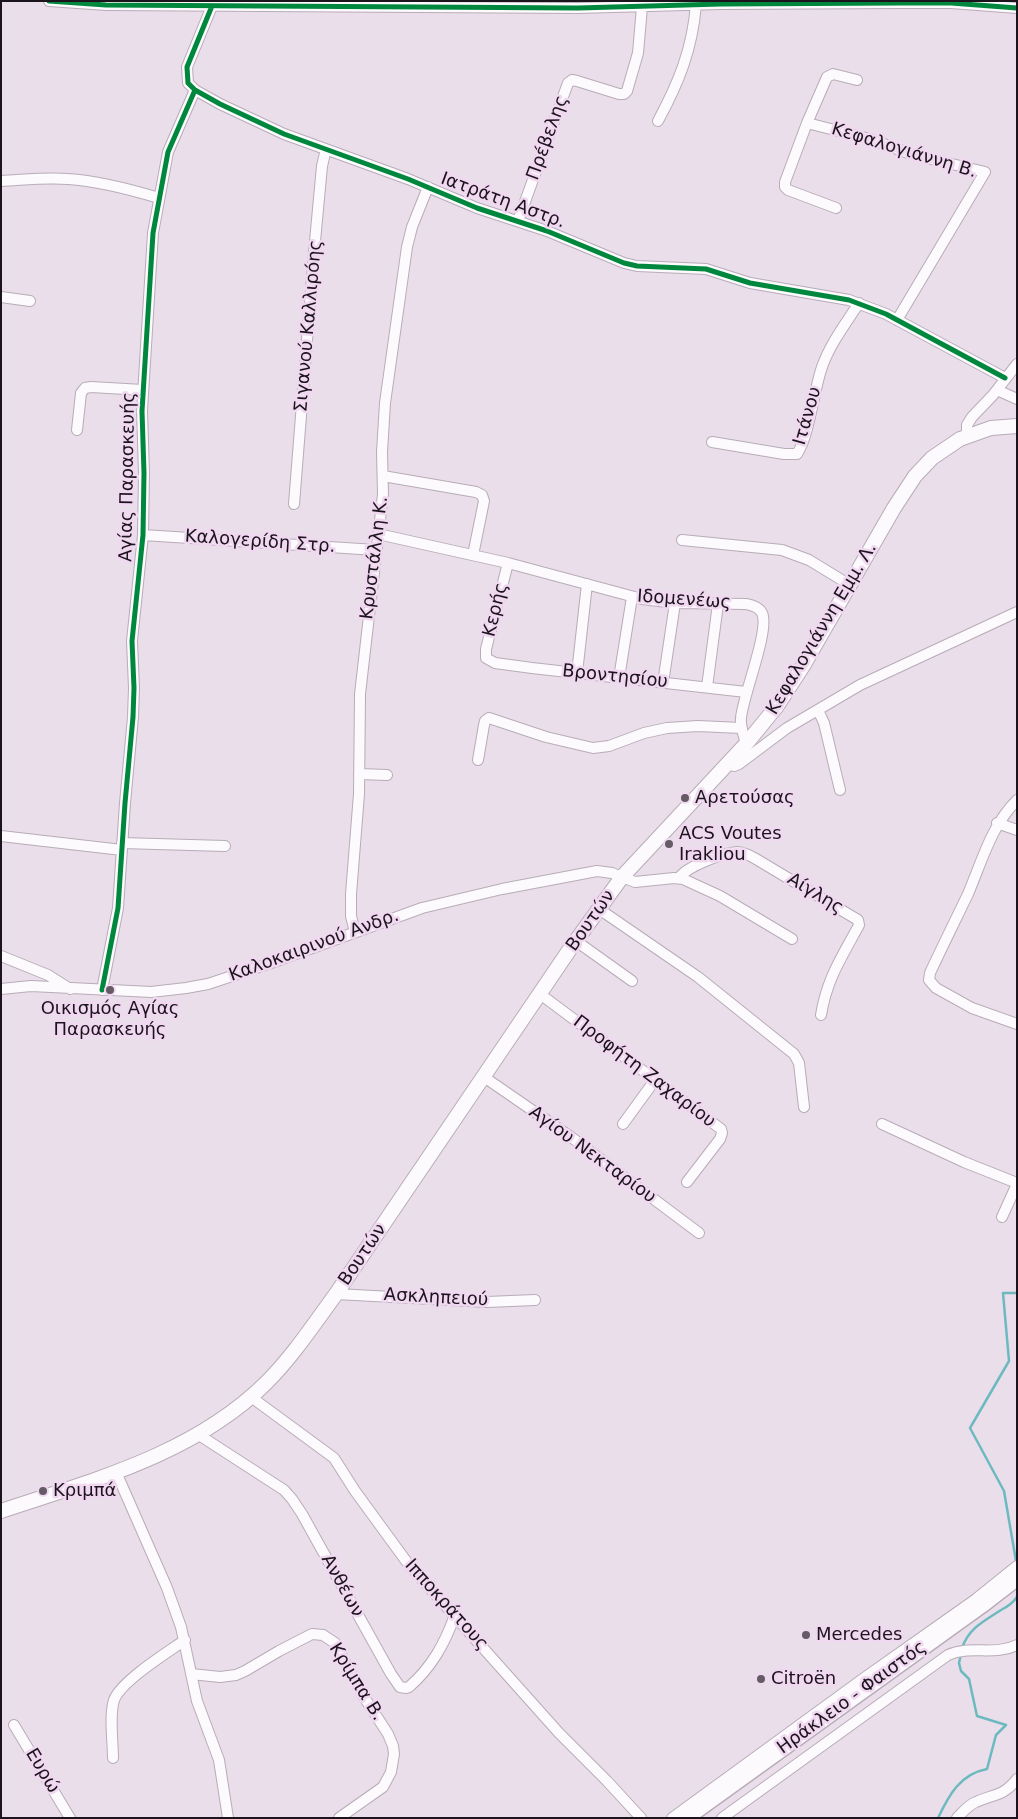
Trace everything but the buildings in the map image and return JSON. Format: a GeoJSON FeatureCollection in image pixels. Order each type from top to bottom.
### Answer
{"type":"FeatureCollection","features":[{"type":"Feature","properties":{"kind":"main road","name":"Κεφαλογιάννη Εμμ. Λ."},"geometry":{"type":"LineString","coordinates":[[638,859],[769,718],[786,693],[894,508],[915,476],[939,452],[967,435],[991,428],[1017,426]]}},
{"type":"Feature","properties":{"kind":"main road","name":"Βουτών"},"geometry":{"type":"LineString","coordinates":[[1,1511],[116,1472],[162,1454],[199,1435],[251,1397],[289,1358],[336,1294],[576,941],[622,877],[638,859]]}},
{"type":"Feature","properties":{"kind":"main road","name":"Ηράκλειο - Φαιστός"},"geometry":{"type":"LineString","coordinates":[[686,1818],[1017,1578]]}},
{"type":"Feature","properties":{"kind":"main road","name":"Ηράκλειο - Φαιστός"},"geometry":{"type":"LineString","coordinates":[[704,1818],[1015,1593]]}},
{"type":"Feature","properties":{"kind":"main road"},"geometry":{"type":"LineString","coordinates":[[864,1678],[888,1672]]}},
{"type":"Feature","properties":{"kind":"street"},"geometry":{"type":"LineString","coordinates":[[49,1],[106,5],[578,8],[761,3],[930,3],[1017,8]]}},
{"type":"Feature","properties":{"kind":"street"},"geometry":{"type":"LineString","coordinates":[[658,121],[685,64],[694,30],[696,5]]}},
{"type":"Feature","properties":{"kind":"street"},"geometry":{"type":"LineString","coordinates":[[195,90],[188,83],[187,67],[212,6]]}},
{"type":"Feature","properties":{"kind":"street","name":"Πρέβελης"},"geometry":{"type":"LineString","coordinates":[[518,221],[568,82],[574,80],[619,94],[624,94],[627,91],[638,53],[642,7]]}},
{"type":"Feature","properties":{"kind":"street"},"geometry":{"type":"LineString","coordinates":[[836,208],[792,192],[785,187],[785,182],[827,77],[833,74],[857,80]]}},
{"type":"Feature","properties":{"kind":"street","name":"Ιατράτη Αστρ."},"geometry":{"type":"LineString","coordinates":[[195,90],[270,128],[477,208],[547,231],[624,263],[637,266],[706,269],[750,282],[834,296],[859,303],[897,320],[1005,378]]}},
{"type":"Feature","properties":{"kind":"street","name":"Αγίας Παρασκευής"},"geometry":{"type":"LineString","coordinates":[[102,990],[118,908],[134,688],[132,641],[143,535],[142,411],[153,233],[168,152],[195,90]]}},
{"type":"Feature","properties":{"kind":"street","name":"Κεφαλογιάννη Β."},"geometry":{"type":"LineString","coordinates":[[807,123],[870,139],[910,154],[985,172],[897,320]]}},
{"type":"Feature","properties":{"kind":"street","name":"Σιγανού Καλλιρόης"},"geometry":{"type":"LineString","coordinates":[[294,504],[314,252],[322,166],[326,150]]}},
{"type":"Feature","properties":{"kind":"street"},"geometry":{"type":"LineString","coordinates":[[1,181],[45,178],[74,180],[116,186],[159,198]]}},
{"type":"Feature","properties":{"kind":"street","name":"Κρυστάλλη Κ."},"geometry":{"type":"LineString","coordinates":[[355,932],[351,916],[351,894],[359,774],[360,694],[384,494],[382,445],[385,403],[404,263],[412,227],[428,188]]}},
{"type":"Feature","properties":{"kind":"street"},"geometry":{"type":"LineString","coordinates":[[1,297],[30,301]]}},
{"type":"Feature","properties":{"kind":"street","name":"Ιτάνου"},"geometry":{"type":"LineString","coordinates":[[712,442],[784,454],[797,454],[803,440],[822,366],[859,303]]}},
{"type":"Feature","properties":{"kind":"street"},"geometry":{"type":"LineString","coordinates":[[967,435],[967,425],[972,417],[997,390],[1017,364]]}},
{"type":"Feature","properties":{"kind":"street"},"geometry":{"type":"LineString","coordinates":[[77,430],[81,393],[85,388],[143,390]]}},
{"type":"Feature","properties":{"kind":"street"},"geometry":{"type":"LineString","coordinates":[[997,390],[1017,398]]}},
{"type":"Feature","properties":{"kind":"street"},"geometry":{"type":"LineString","coordinates":[[383,476],[476,492],[484,496],[473,555]]}},
{"type":"Feature","properties":{"kind":"street","name":"Ιδομενέως"},"geometry":{"type":"LineString","coordinates":[[378,534],[508,563],[632,597],[675,603],[751,605],[760,610],[763,616],[759,646],[741,714],[746,744]]}},
{"type":"Feature","properties":{"kind":"street","name":"Καλογερίδη Στρ."},"geometry":{"type":"LineString","coordinates":[[143,535],[376,550]]}},
{"type":"Feature","properties":{"kind":"street"},"geometry":{"type":"LineString","coordinates":[[682,540],[782,550],[809,560],[850,584]]}},
{"type":"Feature","properties":{"kind":"street","name":"Κερής"},"geometry":{"type":"LineString","coordinates":[[486,658],[486,649],[508,563]]}},
{"type":"Feature","properties":{"kind":"street"},"geometry":{"type":"LineString","coordinates":[[577,673],[587,584]]}},
{"type":"Feature","properties":{"kind":"street"},"geometry":{"type":"LineString","coordinates":[[619,678],[632,597]]}},
{"type":"Feature","properties":{"kind":"street"},"geometry":{"type":"LineString","coordinates":[[664,683],[675,603]]}},
{"type":"Feature","properties":{"kind":"street"},"geometry":{"type":"LineString","coordinates":[[707,687],[718,604]]}},
{"type":"Feature","properties":{"kind":"street"},"geometry":{"type":"LineString","coordinates":[[728,763],[734,766],[739,764],[787,728],[881,674],[1017,612]]}},
{"type":"Feature","properties":{"kind":"street","name":"Βροντησίου"},"geometry":{"type":"LineString","coordinates":[[486,658],[495,663],[746,692]]}},
{"type":"Feature","properties":{"kind":"street"},"geometry":{"type":"LineString","coordinates":[[818,710],[824,723],[840,790]]}},
{"type":"Feature","properties":{"kind":"street"},"geometry":{"type":"LineString","coordinates":[[478,760],[484,724],[489,718],[546,737],[593,748],[609,746],[644,733],[667,728],[698,726],[742,728]]}},
{"type":"Feature","properties":{"kind":"street"},"geometry":{"type":"LineString","coordinates":[[359,774],[387,775]]}},
{"type":"Feature","properties":{"kind":"street"},"geometry":{"type":"LineString","coordinates":[[1017,800],[998,823],[929,980],[936,988],[972,1008],[1017,1024]]}},
{"type":"Feature","properties":{"kind":"street"},"geometry":{"type":"LineString","coordinates":[[998,823],[1017,830]]}},
{"type":"Feature","properties":{"kind":"street"},"geometry":{"type":"LineString","coordinates":[[1,836],[122,847],[225,846]]}},
{"type":"Feature","properties":{"kind":"street","name":"Αίγλης"},"geometry":{"type":"LineString","coordinates":[[679,878],[688,870],[702,863],[727,854],[742,853],[756,859],[858,920],[859,925],[836,966],[826,989],[821,1015]]}},
{"type":"Feature","properties":{"kind":"street","name":"Καλοκαιρινού Ανδρ."},"geometry":{"type":"LineString","coordinates":[[1,989],[31,986],[151,992],[186,988],[208,984],[272,963],[422,908],[532,882],[597,871],[612,873],[635,882],[679,878]]}},
{"type":"Feature","properties":{"kind":"street"},"geometry":{"type":"LineString","coordinates":[[679,878],[704,888],[792,940]]}},
{"type":"Feature","properties":{"kind":"street"},"geometry":{"type":"LineString","coordinates":[[599,909],[698,977],[794,1054],[799,1063],[804,1107]]}},
{"type":"Feature","properties":{"kind":"street"},"geometry":{"type":"LineString","coordinates":[[576,941],[632,981]]}},
{"type":"Feature","properties":{"kind":"street"},"geometry":{"type":"LineString","coordinates":[[1,956],[48,975],[71,989]]}},
{"type":"Feature","properties":{"kind":"street","name":"Προφήτη Ζαχαρίου"},"geometry":{"type":"LineString","coordinates":[[540,994],[722,1130],[722,1136],[688,1182]]}},
{"type":"Feature","properties":{"kind":"street","name":"Αγίου Νεκταρίου"},"geometry":{"type":"LineString","coordinates":[[484,1077],[571,1136],[699,1233]]}},
{"type":"Feature","properties":{"kind":"street"},"geometry":{"type":"LineString","coordinates":[[623,1124],[655,1080]]}},
{"type":"Feature","properties":{"kind":"street"},"geometry":{"type":"LineString","coordinates":[[882,1124],[964,1162],[1017,1183],[1002,1218]]}},
{"type":"Feature","properties":{"kind":"street","name":"Ασκληπειού"},"geometry":{"type":"LineString","coordinates":[[336,1294],[487,1302],[535,1300]]}},
{"type":"Feature","properties":{"kind":"street","name":"Ιπποκράτους"},"geometry":{"type":"LineString","coordinates":[[251,1397],[334,1458],[355,1491],[410,1565],[559,1733],[607,1781],[640,1818]]}},
{"type":"Feature","properties":{"kind":"street","name":"Ανθέων"},"geometry":{"type":"LineString","coordinates":[[199,1435],[289,1494],[400,1687],[409,1687],[432,1662],[447,1637],[455,1614]]}},
{"type":"Feature","properties":{"kind":"street"},"geometry":{"type":"LineString","coordinates":[[116,1472],[167,1588],[185,1640],[197,1701],[218,1754],[228,1818]]}},
{"type":"Feature","properties":{"kind":"street"},"geometry":{"type":"LineString","coordinates":[[672,1818],[976,1599],[1017,1566]]}},
{"type":"Feature","properties":{"kind":"street","name":"Κρίμπα Β."},"geometry":{"type":"LineString","coordinates":[[191,1674],[220,1677],[236,1675],[312,1634],[323,1634],[335,1643],[364,1697],[388,1734],[394,1754],[392,1772],[383,1786],[340,1818]]}},
{"type":"Feature","properties":{"kind":"street"},"geometry":{"type":"LineString","coordinates":[[113,1758],[113,1710],[117,1695],[134,1678],[185,1640]]}},
{"type":"Feature","properties":{"kind":"street"},"geometry":{"type":"LineString","coordinates":[[722,1818],[948,1655],[958,1651],[1000,1650],[1017,1645]]}},
{"type":"Feature","properties":{"kind":"street","name":"Ευρώ"},"geometry":{"type":"LineString","coordinates":[[14,1725],[70,1818]]}},
{"type":"Feature","properties":{"kind":"street"},"geometry":{"type":"LineString","coordinates":[[957,1818],[967,1807],[976,1802],[1004,1793],[1017,1778]]}},
{"type":"Feature","properties":{"kind":"waterway"},"geometry":{"type":"LineString","coordinates":[[1016,1561],[1004,1491],[970,1428],[1009,1361],[1003,1293],[1017,1293]]}},
{"type":"Feature","properties":{"kind":"waterway"},"geometry":{"type":"LineString","coordinates":[[962,1648],[973,1630],[1010,1605],[1017,1597]]}},
{"type":"Feature","properties":{"kind":"waterway"},"geometry":{"type":"LineString","coordinates":[[938,1818],[946,1801],[956,1787],[970,1776],[987,1769],[996,1735],[1006,1725],[977,1716],[969,1679],[961,1671],[959,1663],[961,1654]]}},
{"type":"Feature","properties":{"kind":"cycle path"},"geometry":{"type":"LineString","coordinates":[[49,1],[106,5],[578,8],[721,4],[951,3],[1017,8]]}},
{"type":"Feature","properties":{"kind":"cycle path"},"geometry":{"type":"LineString","coordinates":[[212,6],[187,67],[188,83],[195,90],[220,104],[284,134],[408,179],[477,208],[547,231],[624,263],[637,266],[706,269],[750,283],[849,300],[886,314],[1005,378]]}},
{"type":"Feature","properties":{"kind":"cycle path"},"geometry":{"type":"LineString","coordinates":[[102,990],[118,908],[133,717],[132,641],[143,535],[142,411],[153,233],[168,152],[195,90]]}},
{"type":"Feature","properties":{"kind":"place","name":"Αρετούσας"},"geometry":{"type":"Point","coordinates":[685,798]}},
{"type":"Feature","properties":{"kind":"place","name":"ACS Voutes Irakliou"},"geometry":{"type":"Point","coordinates":[669,844]}},
{"type":"Feature","properties":{"kind":"place","name":"Οικισμός Αγίας Παρασκευής"},"geometry":{"type":"Point","coordinates":[110,990]}},
{"type":"Feature","properties":{"kind":"place","name":"Κριμπά"},"geometry":{"type":"Point","coordinates":[43,1491]}},
{"type":"Feature","properties":{"kind":"place","name":"Mercedes"},"geometry":{"type":"Point","coordinates":[806,1635]}},
{"type":"Feature","properties":{"kind":"place","name":"Citroën"},"geometry":{"type":"Point","coordinates":[761,1679]}}]}
